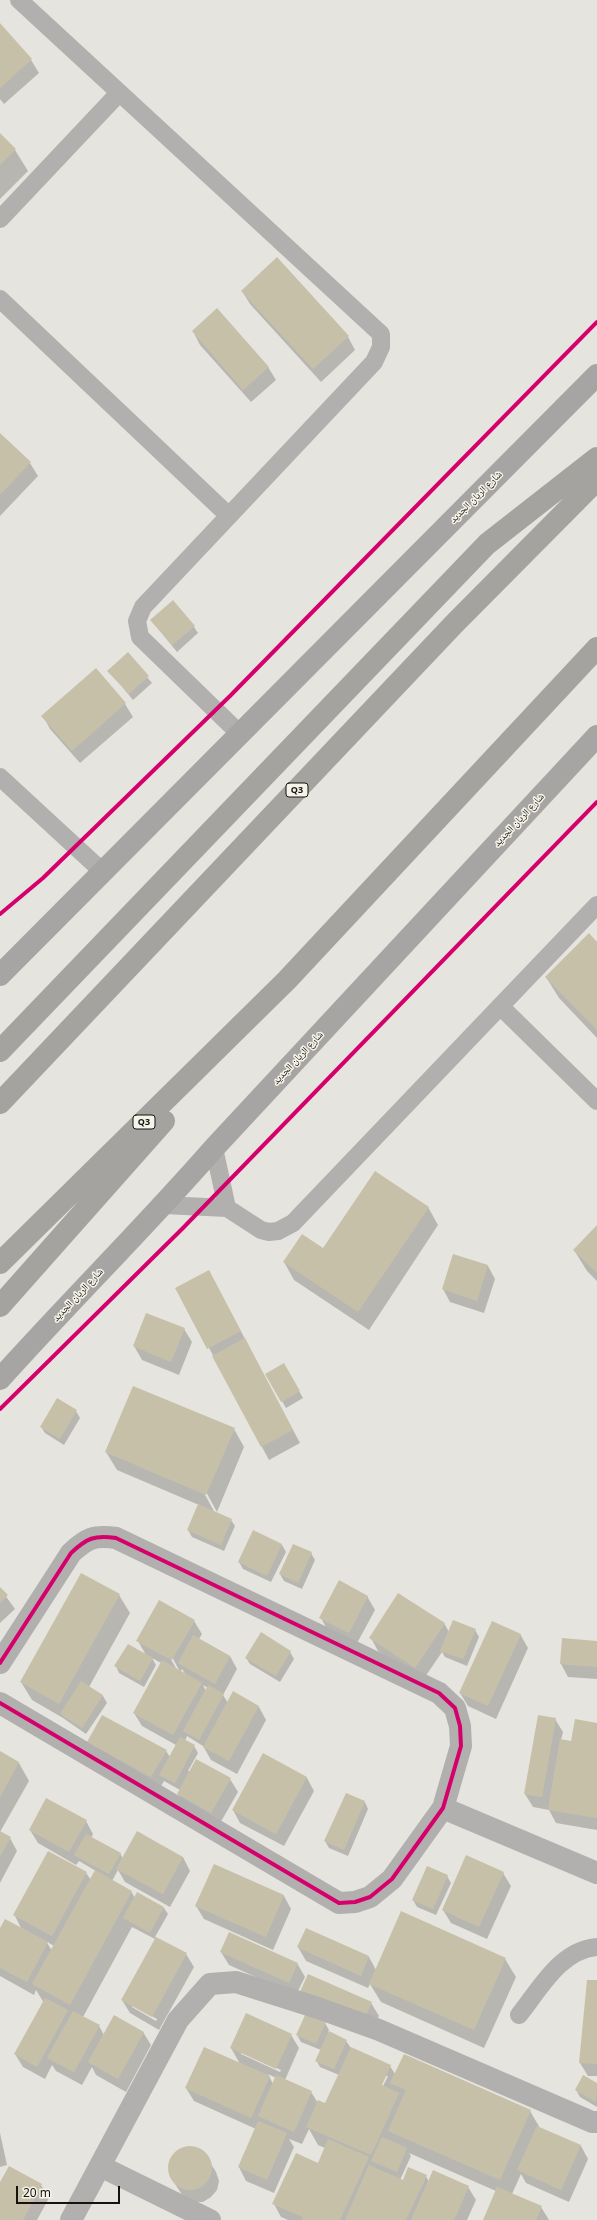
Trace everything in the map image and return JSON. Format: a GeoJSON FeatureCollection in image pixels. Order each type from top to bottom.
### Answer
{"type":"FeatureCollection","features":[{"type":"Feature","properties":{"kind":"highway"},"geometry":{"type":"LineString","coordinates":[[0,1051],[487,544],[597,458]]}},
{"type":"Feature","properties":{"kind":"highway","name":"Q3"},"geometry":{"type":"LineString","coordinates":[[0,1103],[455,623],[597,480]]}},
{"type":"Feature","properties":{"kind":"highway","name":"Q3"},"geometry":{"type":"LineString","coordinates":[[0,1263],[287,980],[597,648]]}},
{"type":"Feature","properties":{"kind":"highway"},"geometry":{"type":"LineString","coordinates":[[0,1306],[287,980]]}},
{"type":"Feature","properties":{"kind":"street","name":"شارع الريان الجديد"},"geometry":{"type":"LineString","coordinates":[[0,975],[597,375]]}},
{"type":"Feature","properties":{"kind":"street","name":"شارع الريان الجديد"},"geometry":{"type":"LineString","coordinates":[[0,1379],[96,1275],[164,1205],[214,1148],[597,736]]}},
{"type":"Feature","properties":{"kind":"street"},"geometry":{"type":"LineString","coordinates":[[0,1663],[70,1553],[83,1541],[99,1536],[116,1538],[439,1693],[455,1708],[460,1726],[461,1746],[443,1808],[392,1879],[370,1897],[355,1902],[339,1903],[0,1703]]}},
{"type":"Feature","properties":{"kind":"street"},"geometry":{"type":"LineString","coordinates":[[443,1808],[597,1873]]}},
{"type":"Feature","properties":{"kind":"street"},"geometry":{"type":"LineString","coordinates":[[71,2220],[178,2020],[210,1984],[236,1982],[318,2008],[379,2030],[592,2122],[597,2122]]}},
{"type":"Feature","properties":{"kind":"street"},"geometry":{"type":"LineString","coordinates":[[100,2166],[210,2220]]}},
{"type":"Feature","properties":{"kind":"lane"},"geometry":{"type":"LineString","coordinates":[[18,0],[381,334],[381,347],[374,362],[143,606],[137,621],[140,638],[240,734]]}},
{"type":"Feature","properties":{"kind":"lane"},"geometry":{"type":"LineString","coordinates":[[0,219],[119,92]]}},
{"type":"Feature","properties":{"kind":"lane"},"geometry":{"type":"LineString","coordinates":[[0,299],[229,516]]}},
{"type":"Feature","properties":{"kind":"lane"},"geometry":{"type":"LineString","coordinates":[[0,777],[103,872]]}},
{"type":"Feature","properties":{"kind":"lane"},"geometry":{"type":"LineString","coordinates":[[164,1205],[227,1208],[261,1230],[269,1232],[278,1231],[294,1223],[597,905]]}},
{"type":"Feature","properties":{"kind":"lane"},"geometry":{"type":"LineString","coordinates":[[500,1006],[594,1095]]}},
{"type":"Feature","properties":{"kind":"lane"},"geometry":{"type":"LineString","coordinates":[[214,1148],[227,1208]]}},
{"type":"Feature","properties":{"kind":"lane"},"geometry":{"type":"LineString","coordinates":[[519,2015],[556,1968],[569,1956],[585,1948],[597,1947]]}},
{"type":"Feature","properties":{"kind":"building"},"geometry":{"type":"Polygon","coordinates":[[[0,23],[32,59],[0,88],[0,23]]]}},
{"type":"Feature","properties":{"kind":"building"},"geometry":{"type":"Polygon","coordinates":[[[0,133],[16,149],[0,165],[0,133]]]}},
{"type":"Feature","properties":{"kind":"building"},"geometry":{"type":"Polygon","coordinates":[[[277,257],[349,336],[313,369],[241,291],[277,257]]]}},
{"type":"Feature","properties":{"kind":"building"},"geometry":{"type":"Polygon","coordinates":[[[217,308],[269,367],[243,390],[192,331],[217,308]]]}},
{"type":"Feature","properties":{"kind":"building"},"geometry":{"type":"Polygon","coordinates":[[[0,433],[31,462],[0,495],[0,433]]]}},
{"type":"Feature","properties":{"kind":"building"},"geometry":{"type":"Polygon","coordinates":[[[173,600],[195,626],[172,645],[150,620],[173,600]]]}},
{"type":"Feature","properties":{"kind":"building"},"geometry":{"type":"Polygon","coordinates":[[[128,652],[149,676],[129,694],[107,671],[128,652]]]}},
{"type":"Feature","properties":{"kind":"building"},"geometry":{"type":"Polygon","coordinates":[[[96,668],[126,703],[72,751],[41,716],[96,668]]]}},
{"type":"Feature","properties":{"kind":"building"},"geometry":{"type":"Polygon","coordinates":[[[589,933],[597,942],[597,1030],[545,977],[589,933]]]}},
{"type":"Feature","properties":{"kind":"building"},"geometry":{"type":"Polygon","coordinates":[[[375,1171],[429,1207],[358,1312],[283,1262],[302,1234],[323,1248],[375,1171]]]}},
{"type":"Feature","properties":{"kind":"building"},"geometry":{"type":"Polygon","coordinates":[[[597,1225],[597,1273],[573,1250],[597,1225]]]}},
{"type":"Feature","properties":{"kind":"building"},"geometry":{"type":"Polygon","coordinates":[[[453,1254],[488,1265],[477,1301],[442,1289],[453,1254]]]}},
{"type":"Feature","properties":{"kind":"building"},"geometry":{"type":"Polygon","coordinates":[[[209,1270],[241,1331],[207,1349],[175,1288],[209,1270]]]}},
{"type":"Feature","properties":{"kind":"building"},"geometry":{"type":"Polygon","coordinates":[[[146,1313],[185,1328],[171,1362],[133,1346],[146,1313]]]}},
{"type":"Feature","properties":{"kind":"building"},"geometry":{"type":"Polygon","coordinates":[[[245,1338],[293,1430],[261,1447],[212,1356],[245,1338]]]}},
{"type":"Feature","properties":{"kind":"building"},"geometry":{"type":"Polygon","coordinates":[[[284,1363],[300,1391],[281,1402],[265,1374],[284,1363]]]}},
{"type":"Feature","properties":{"kind":"building"},"geometry":{"type":"Polygon","coordinates":[[[133,1386],[235,1428],[206,1495],[105,1452],[133,1386]]]}},
{"type":"Feature","properties":{"kind":"building"},"geometry":{"type":"Polygon","coordinates":[[[57,1398],[77,1410],[60,1439],[40,1427],[57,1398]]]}},
{"type":"Feature","properties":{"kind":"building"},"geometry":{"type":"Polygon","coordinates":[[[198,1504],[232,1519],[221,1545],[187,1530],[198,1504]]]}},
{"type":"Feature","properties":{"kind":"building"},"geometry":{"type":"Polygon","coordinates":[[[253,1530],[282,1544],[267,1576],[238,1562],[253,1530]]]}},
{"type":"Feature","properties":{"kind":"building"},"geometry":{"type":"Polygon","coordinates":[[[293,1544],[312,1552],[298,1583],[279,1574],[293,1544]]]}},
{"type":"Feature","properties":{"kind":"building"},"geometry":{"type":"Polygon","coordinates":[[[81,1573],[120,1594],[59,1704],[20,1682],[81,1573]]]}},
{"type":"Feature","properties":{"kind":"building"},"geometry":{"type":"Polygon","coordinates":[[[339,1580],[368,1596],[349,1633],[319,1618],[339,1580]]]}},
{"type":"Feature","properties":{"kind":"building"},"geometry":{"type":"Polygon","coordinates":[[[0,1587],[8,1595],[0,1603],[0,1587]]]}},
{"type":"Feature","properties":{"kind":"building"},"geometry":{"type":"Polygon","coordinates":[[[398,1593],[445,1623],[415,1668],[369,1638],[398,1593]]]}},
{"type":"Feature","properties":{"kind":"building"},"geometry":{"type":"Polygon","coordinates":[[[159,1600],[195,1620],[172,1660],[136,1641],[159,1600]]]}},
{"type":"Feature","properties":{"kind":"building"},"geometry":{"type":"Polygon","coordinates":[[[453,1620],[476,1629],[463,1659],[440,1651],[453,1620]]]}},
{"type":"Feature","properties":{"kind":"building"},"geometry":{"type":"Polygon","coordinates":[[[492,1621],[521,1634],[488,1706],[459,1693],[492,1621]]]}},
{"type":"Feature","properties":{"kind":"building"},"geometry":{"type":"Polygon","coordinates":[[[261,1632],[291,1651],[276,1676],[245,1658],[261,1632]]]}},
{"type":"Feature","properties":{"kind":"building"},"geometry":{"type":"Polygon","coordinates":[[[193,1635],[230,1656],[215,1684],[178,1663],[193,1635]]]}},
{"type":"Feature","properties":{"kind":"building"},"geometry":{"type":"Polygon","coordinates":[[[562,1638],[597,1641],[597,1667],[560,1664],[562,1638]]]}},
{"type":"Feature","properties":{"kind":"building"},"geometry":{"type":"Polygon","coordinates":[[[128,1644],[153,1658],[140,1681],[114,1666],[128,1644]]]}},
{"type":"Feature","properties":{"kind":"building"},"geometry":{"type":"Polygon","coordinates":[[[162,1660],[202,1683],[173,1735],[133,1713],[162,1660]]]}},
{"type":"Feature","properties":{"kind":"building"},"geometry":{"type":"Polygon","coordinates":[[[81,1681],[103,1695],[82,1728],[60,1714],[81,1681]]]}},
{"type":"Feature","properties":{"kind":"building"},"geometry":{"type":"Polygon","coordinates":[[[208,1685],[224,1694],[199,1740],[183,1731],[208,1685]]]}},
{"type":"Feature","properties":{"kind":"building"},"geometry":{"type":"Polygon","coordinates":[[[233,1691],[259,1706],[229,1761],[203,1747],[233,1691]]]}},
{"type":"Feature","properties":{"kind":"building"},"geometry":{"type":"Polygon","coordinates":[[[102,1715],[167,1750],[151,1777],[87,1742],[102,1715]]]}},
{"type":"Feature","properties":{"kind":"building"},"geometry":{"type":"Polygon","coordinates":[[[538,1715],[556,1718],[542,1797],[524,1794],[538,1715]]]}},
{"type":"Feature","properties":{"kind":"building"},"geometry":{"type":"Polygon","coordinates":[[[575,1719],[597,1723],[597,1818],[548,1810],[560,1739],[571,1741],[575,1719]]]}},
{"type":"Feature","properties":{"kind":"building"},"geometry":{"type":"Polygon","coordinates":[[[180,1737],[195,1745],[175,1783],[159,1775],[180,1737]]]}},
{"type":"Feature","properties":{"kind":"building"},"geometry":{"type":"Polygon","coordinates":[[[0,1751],[19,1762],[0,1797],[0,1751]]]}},
{"type":"Feature","properties":{"kind":"building"},"geometry":{"type":"Polygon","coordinates":[[[263,1753],[307,1777],[276,1834],[232,1810],[263,1753]]]}},
{"type":"Feature","properties":{"kind":"building"},"geometry":{"type":"Polygon","coordinates":[[[196,1759],[231,1778],[211,1813],[177,1794],[196,1759]]]}},
{"type":"Feature","properties":{"kind":"building"},"geometry":{"type":"Polygon","coordinates":[[[346,1793],[365,1801],[344,1850],[324,1841],[346,1793]]]}},
{"type":"Feature","properties":{"kind":"building"},"geometry":{"type":"Polygon","coordinates":[[[46,1798],[87,1820],[69,1852],[29,1830],[46,1798]]]}},
{"type":"Feature","properties":{"kind":"building"},"geometry":{"type":"Polygon","coordinates":[[[0,1831],[11,1837],[0,1856],[0,1831]]]}},
{"type":"Feature","properties":{"kind":"building"},"geometry":{"type":"Polygon","coordinates":[[[137,1831],[183,1857],[163,1894],[116,1869],[137,1831]]]}},
{"type":"Feature","properties":{"kind":"building"},"geometry":{"type":"Polygon","coordinates":[[[86,1834],[121,1853],[109,1874],[74,1855],[86,1834]]]}},
{"type":"Feature","properties":{"kind":"building"},"geometry":{"type":"Polygon","coordinates":[[[48,1851],[87,1872],[52,1936],[13,1915],[48,1851]]]}},
{"type":"Feature","properties":{"kind":"building"},"geometry":{"type":"Polygon","coordinates":[[[466,1855],[504,1872],[479,1927],[442,1910],[466,1855]]]}},
{"type":"Feature","properties":{"kind":"building"},"geometry":{"type":"Polygon","coordinates":[[[214,1864],[284,1895],[266,1937],[195,1906],[214,1864]]]}},
{"type":"Feature","properties":{"kind":"building"},"geometry":{"type":"Polygon","coordinates":[[[427,1866],[448,1875],[433,1909],[412,1900],[427,1866]]]}},
{"type":"Feature","properties":{"kind":"building"},"geometry":{"type":"Polygon","coordinates":[[[95,1870],[132,1891],[70,2005],[32,1984],[95,1870]]]}},
{"type":"Feature","properties":{"kind":"building"},"geometry":{"type":"Polygon","coordinates":[[[137,1892],[164,1907],[150,1933],[123,1918],[137,1892]]]}},
{"type":"Feature","properties":{"kind":"building"},"geometry":{"type":"Polygon","coordinates":[[[401,1911],[506,1958],[474,2030],[369,1984],[401,1911]]]}},
{"type":"Feature","properties":{"kind":"building"},"geometry":{"type":"Polygon","coordinates":[[[5,1919],[48,1942],[27,1982],[0,1968],[0,1928],[5,1919]]]}},
{"type":"Feature","properties":{"kind":"building"},"geometry":{"type":"Polygon","coordinates":[[[306,1928],[369,1956],[361,1976],[297,1947],[306,1928]]]}},
{"type":"Feature","properties":{"kind":"building"},"geometry":{"type":"Polygon","coordinates":[[[229,1932],[298,1963],[289,1983],[220,1952],[229,1932]]]}},
{"type":"Feature","properties":{"kind":"building"},"geometry":{"type":"Polygon","coordinates":[[[156,1937],[187,1953],[152,2017],[121,2000],[156,1937]]]}},
{"type":"Feature","properties":{"kind":"building"},"geometry":{"type":"Polygon","coordinates":[[[308,1974],[372,2002],[363,2022],[299,1994],[308,1974]]]}},
{"type":"Feature","properties":{"kind":"building"},"geometry":{"type":"Polygon","coordinates":[[[587,1980],[597,1980],[597,2064],[579,2063],[587,1980]]]}},
{"type":"Feature","properties":{"kind":"building"},"geometry":{"type":"Polygon","coordinates":[[[45,1998],[68,2010],[37,2067],[14,2054],[45,1998]]]}},
{"type":"Feature","properties":{"kind":"building"},"geometry":{"type":"Polygon","coordinates":[[[73,2011],[100,2025],[74,2072],[47,2058],[73,2011]]]}},
{"type":"Feature","properties":{"kind":"building"},"geometry":{"type":"Polygon","coordinates":[[[246,2013],[292,2034],[276,2069],[230,2048],[246,2013]]]}},
{"type":"Feature","properties":{"kind":"building"},"geometry":{"type":"Polygon","coordinates":[[[306,2013],[326,2022],[316,2044],[296,2035],[306,2013]]]}},
{"type":"Feature","properties":{"kind":"building"},"geometry":{"type":"Polygon","coordinates":[[[114,2015],[144,2032],[118,2079],[88,2062],[114,2015]]]}},
{"type":"Feature","properties":{"kind":"building"},"geometry":{"type":"Polygon","coordinates":[[[329,2031],[347,2040],[334,2069],[315,2061],[329,2031]]]}},
{"type":"Feature","properties":{"kind":"building"},"geometry":{"type":"Polygon","coordinates":[[[204,2047],[270,2076],[251,2118],[185,2088],[204,2047]]]}},
{"type":"Feature","properties":{"kind":"building"},"geometry":{"type":"Polygon","coordinates":[[[351,2047],[391,2065],[382,2085],[399,2093],[371,2155],[306,2127],[318,2100],[325,2103],[351,2047]]]}},
{"type":"Feature","properties":{"kind":"building"},"geometry":{"type":"Polygon","coordinates":[[[404,2054],[531,2110],[500,2180],[388,2131],[406,2090],[390,2083],[404,2054]]]}},
{"type":"Feature","properties":{"kind":"building"},"geometry":{"type":"Polygon","coordinates":[[[276,2075],[312,2091],[294,2132],[258,2116],[276,2075]]]}},
{"type":"Feature","properties":{"kind":"building"},"geometry":{"type":"Polygon","coordinates":[[[583,2075],[597,2083],[596,2102],[575,2090],[583,2075]]]}},
{"type":"Feature","properties":{"kind":"building"},"geometry":{"type":"Polygon","coordinates":[[[258,2121],[287,2133],[267,2180],[238,2167],[258,2121]]]}},
{"type":"Feature","properties":{"kind":"building"},"geometry":{"type":"Polygon","coordinates":[[[537,2126],[581,2145],[561,2190],[517,2170],[537,2126]]]}},
{"type":"Feature","properties":{"kind":"building"},"geometry":{"type":"Polygon","coordinates":[[[382,2137],[407,2148],[397,2172],[371,2161],[382,2137]]]}},
{"type":"Feature","properties":{"kind":"building"},"geometry":{"type":"Polygon","coordinates":[[[328,2139],[369,2157],[340,2220],[302,2220],[303,2217],[272,2204],[296,2153],[318,2163],[328,2139]]]}},
{"type":"Feature","properties":{"kind":"building"},"geometry":{"type":"Polygon","coordinates":[[[190,2146],[202,2150],[208,2156],[212,2168],[208,2180],[202,2186],[190,2190],[178,2186],[172,2180],[168,2168],[172,2156],[178,2150],[190,2146]]]}},
{"type":"Feature","properties":{"kind":"building"},"geometry":{"type":"Polygon","coordinates":[[[369,2165],[403,2180],[408,2167],[427,2175],[406,2220],[345,2220],[369,2165]]]}},
{"type":"Feature","properties":{"kind":"building"},"geometry":{"type":"Polygon","coordinates":[[[9,2166],[42,2184],[23,2220],[0,2220],[0,2182],[9,2166]]]}},
{"type":"Feature","properties":{"kind":"building"},"geometry":{"type":"Polygon","coordinates":[[[433,2170],[469,2186],[454,2220],[411,2220],[433,2170]]]}},
{"type":"Feature","properties":{"kind":"building"},"geometry":{"type":"Polygon","coordinates":[[[497,2187],[542,2206],[536,2220],[483,2220],[497,2187]]]}},
{"type":"Feature","properties":{"kind":"cycle path"},"geometry":{"type":"LineString","coordinates":[[0,914],[43,878],[230,696],[597,322]]}},
{"type":"Feature","properties":{"kind":"cycle path"},"geometry":{"type":"LineString","coordinates":[[0,1409],[183,1228],[597,802]]}},
{"type":"Feature","properties":{"kind":"cycle path"},"geometry":{"type":"LineString","coordinates":[[0,1663],[71,1553],[86,1541],[96,1537],[116,1538],[439,1693],[455,1708],[460,1726],[461,1746],[443,1808],[392,1879],[370,1897],[355,1902],[339,1903],[0,1703]]}}]}
